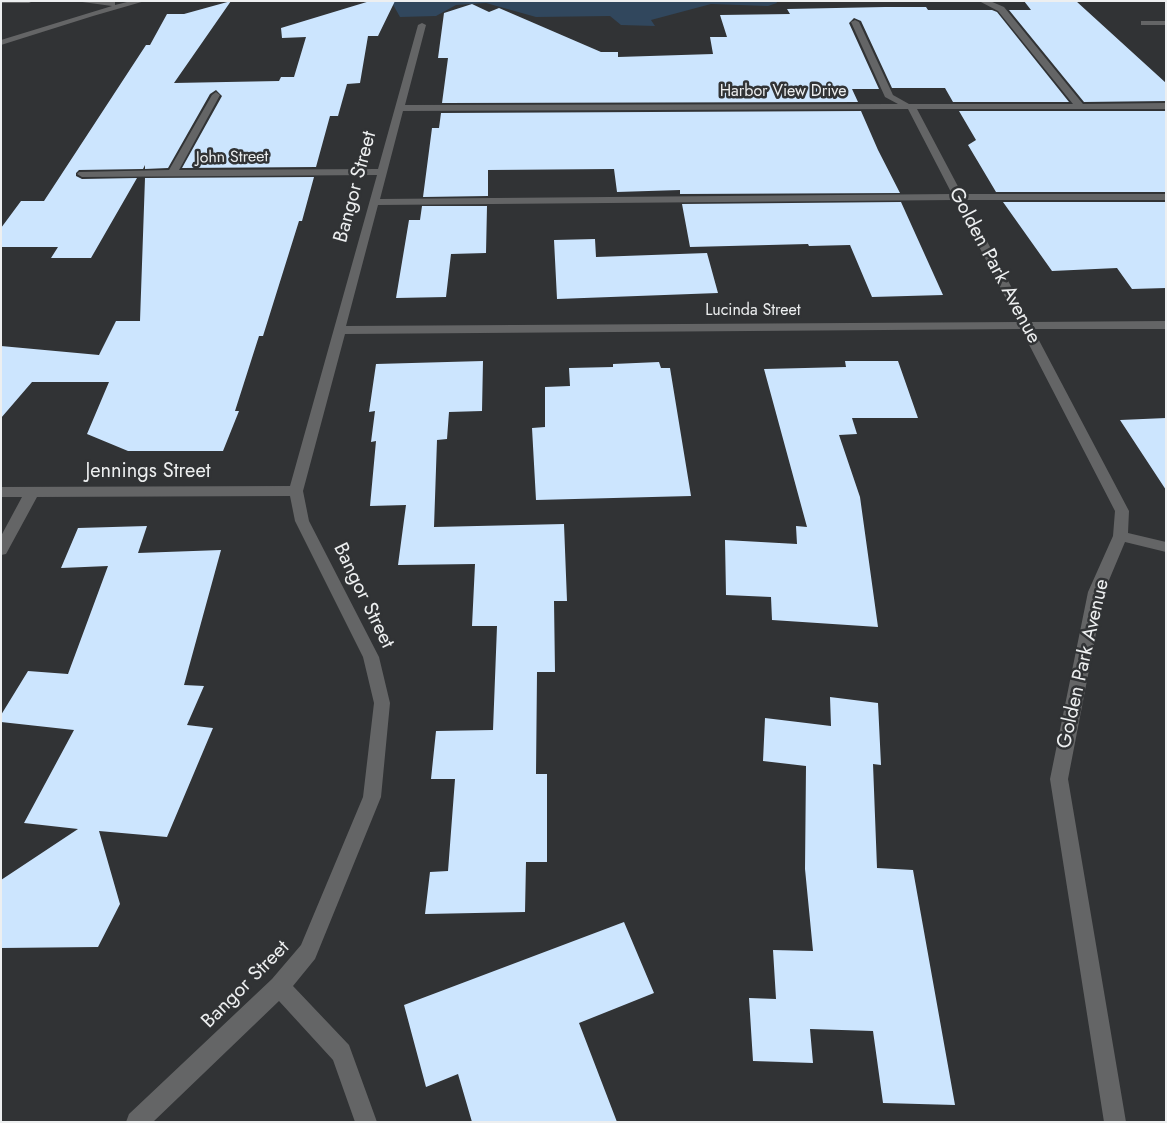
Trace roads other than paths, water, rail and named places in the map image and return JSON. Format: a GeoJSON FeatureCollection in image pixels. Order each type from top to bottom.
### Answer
{"type":"FeatureCollection","features":[{"type":"Feature","properties":{"kind":"street"},"geometry":{"type":"LineString","coordinates":[[1,1],[29,1]]}},
{"type":"Feature","properties":{"kind":"street"},"geometry":{"type":"LineString","coordinates":[[79,1],[124,5]]}},
{"type":"Feature","properties":{"kind":"street"},"geometry":{"type":"LineString","coordinates":[[1,43],[90,14],[141,1]]}},
{"type":"Feature","properties":{"kind":"street"},"geometry":{"type":"LineString","coordinates":[[983,1],[1001,9],[1080,106]]}},
{"type":"Feature","properties":{"kind":"street"},"geometry":{"type":"LineString","coordinates":[[855,22],[889,96],[911,106]]}},
{"type":"Feature","properties":{"kind":"street"},"geometry":{"type":"LineString","coordinates":[[1144,23],[1166,23]]}},
{"type":"Feature","properties":{"kind":"street","name":"Bangor Street"},"geometry":{"type":"LineString","coordinates":[[137,1122],[279,986],[308,952],[372,797],[382,703],[371,657],[302,521],[296,491],[422,25]]}},
{"type":"Feature","properties":{"kind":"street"},"geometry":{"type":"LineString","coordinates":[[172,174],[216,95]]}},
{"type":"Feature","properties":{"kind":"street","name":"Golden Park Avenue"},"geometry":{"type":"LineString","coordinates":[[911,106],[1122,511],[1120,536],[1096,592],[1059,778],[1115,1122]]}},
{"type":"Feature","properties":{"kind":"street","name":"Harbor View Drive"},"geometry":{"type":"LineString","coordinates":[[400,108],[1166,106]]}},
{"type":"Feature","properties":{"kind":"street","name":"John Street"},"geometry":{"type":"LineString","coordinates":[[82,174],[382,172]]}},
{"type":"Feature","properties":{"kind":"street"},"geometry":{"type":"LineString","coordinates":[[374,202],[958,197],[1166,198]]}},
{"type":"Feature","properties":{"kind":"street","name":"Lucinda Street"},"geometry":{"type":"LineString","coordinates":[[340,330],[1166,325]]}},
{"type":"Feature","properties":{"kind":"street","name":"Jennings Street"},"geometry":{"type":"LineString","coordinates":[[1,492],[296,491]]}},
{"type":"Feature","properties":{"kind":"street"},"geometry":{"type":"LineString","coordinates":[[1,550],[32,492]]}},
{"type":"Feature","properties":{"kind":"street"},"geometry":{"type":"LineString","coordinates":[[1120,536],[1166,548]]}},
{"type":"Feature","properties":{"kind":"street"},"geometry":{"type":"LineString","coordinates":[[279,986],[341,1053],[366,1122]]}}]}
